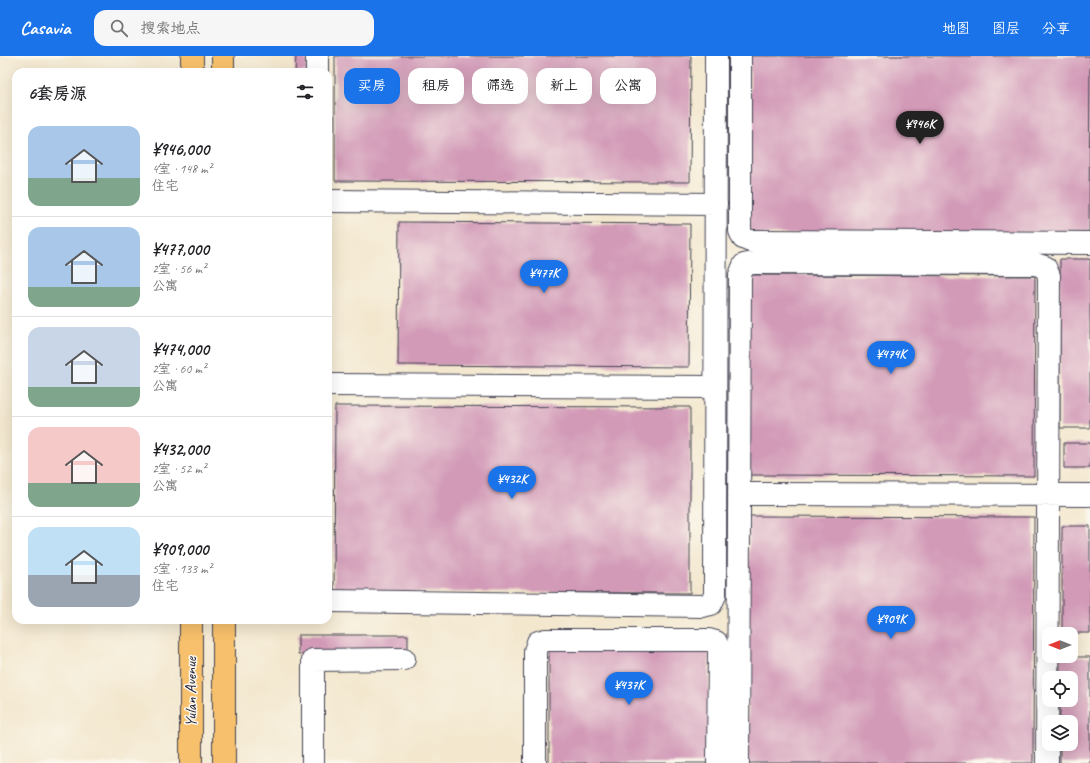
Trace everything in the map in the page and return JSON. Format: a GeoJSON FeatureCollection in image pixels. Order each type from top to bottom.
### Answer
{"type":"FeatureCollection","features":[{"type":"Feature","properties":{"kind":"main road"},"geometry":{"type":"LineString","coordinates":[[192,56],[192,68]]}},
{"type":"Feature","properties":{"kind":"main road"},"geometry":{"type":"LineString","coordinates":[[223,56],[223,68]]}},
{"type":"Feature","properties":{"kind":"main road","name":"Yulan Avenue"},"geometry":{"type":"LineString","coordinates":[[191,624],[191,763]]}},
{"type":"Feature","properties":{"kind":"main road","name":"Yulan Avenue"},"geometry":{"type":"LineString","coordinates":[[224,624],[224,763]]}},
{"type":"Feature","properties":{"kind":"lane"},"geometry":{"type":"LineString","coordinates":[[317,56],[317,68]]}},
{"type":"Feature","properties":{"kind":"lane"},"geometry":{"type":"LineString","coordinates":[[332,601],[702,606],[712,604],[715,595],[716,56]]}},
{"type":"Feature","properties":{"kind":"lane"},"geometry":{"type":"LineString","coordinates":[[740,56],[740,231],[743,238],[750,241],[1090,243]]}},
{"type":"Feature","properties":{"kind":"lane"},"geometry":{"type":"LineString","coordinates":[[332,201],[716,204]]}},
{"type":"Feature","properties":{"kind":"lane"},"geometry":{"type":"LineString","coordinates":[[738,763],[740,275],[744,265],[753,263],[1036,264],[1045,267],[1049,276],[1047,763]]}},
{"type":"Feature","properties":{"kind":"lane"},"geometry":{"type":"LineString","coordinates":[[332,385],[715,387]]}},
{"type":"Feature","properties":{"kind":"lane"},"geometry":{"type":"LineString","coordinates":[[739,494],[1090,495]]}},
{"type":"Feature","properties":{"kind":"lane"},"geometry":{"type":"LineString","coordinates":[[535,763],[535,651],[538,642],[545,640],[709,640],[716,642],[719,650],[718,763]]}},
{"type":"Feature","properties":{"kind":"lane"},"geometry":{"type":"LineString","coordinates":[[313,763],[313,660],[404,659]]}},
{"type":"Feature","properties":{"kind":"building"},"geometry":{"type":"Polygon","coordinates":[[[296,56],[307,56],[307,68],[295,68],[296,56]]]}},
{"type":"Feature","properties":{"kind":"building"},"geometry":{"type":"Polygon","coordinates":[[[335,56],[691,56],[690,182],[335,181],[335,56]]]}},
{"type":"Feature","properties":{"kind":"building"},"geometry":{"type":"Polygon","coordinates":[[[750,56],[1090,56],[1089,236],[750,234],[750,56]]]}},
{"type":"Feature","properties":{"kind":"building"},"geometry":{"type":"Polygon","coordinates":[[[399,222],[690,224],[689,367],[398,365],[399,222]]]}},
{"type":"Feature","properties":{"kind":"building"},"geometry":{"type":"Polygon","coordinates":[[[1060,259],[1090,259],[1090,428],[1060,428],[1060,259]]]}},
{"type":"Feature","properties":{"kind":"building"},"geometry":{"type":"Polygon","coordinates":[[[748,275],[1035,276],[1034,476],[748,475],[748,275]]]}},
{"type":"Feature","properties":{"kind":"building"},"geometry":{"type":"Polygon","coordinates":[[[335,406],[690,407],[690,593],[334,592],[335,406]]]}},
{"type":"Feature","properties":{"kind":"building"},"geometry":{"type":"Polygon","coordinates":[[[1064,443],[1090,443],[1090,468],[1064,468],[1064,443]]]}},
{"type":"Feature","properties":{"kind":"building"},"geometry":{"type":"Polygon","coordinates":[[[749,516],[1034,517],[1033,763],[748,763],[749,516]]]}},
{"type":"Feature","properties":{"kind":"building"},"geometry":{"type":"Polygon","coordinates":[[[1062,526],[1090,526],[1090,633],[1078,633],[1078,627],[1062,627],[1062,526]]]}},
{"type":"Feature","properties":{"kind":"building"},"geometry":{"type":"Polygon","coordinates":[[[298,635],[408,635],[408,654],[298,654],[298,635]]]}},
{"type":"Feature","properties":{"kind":"building"},"geometry":{"type":"Polygon","coordinates":[[[549,648],[709,648],[709,763],[549,763],[549,648]]]}},
{"type":"Feature","properties":{"kind":"building"},"geometry":{"type":"Polygon","coordinates":[[[1078,657],[1090,657],[1090,763],[1060,763],[1060,751],[1078,751],[1078,715],[1060,715],[1060,707],[1078,707],[1078,671],[1060,671],[1060,663],[1078,663],[1078,657]]]}}]}
